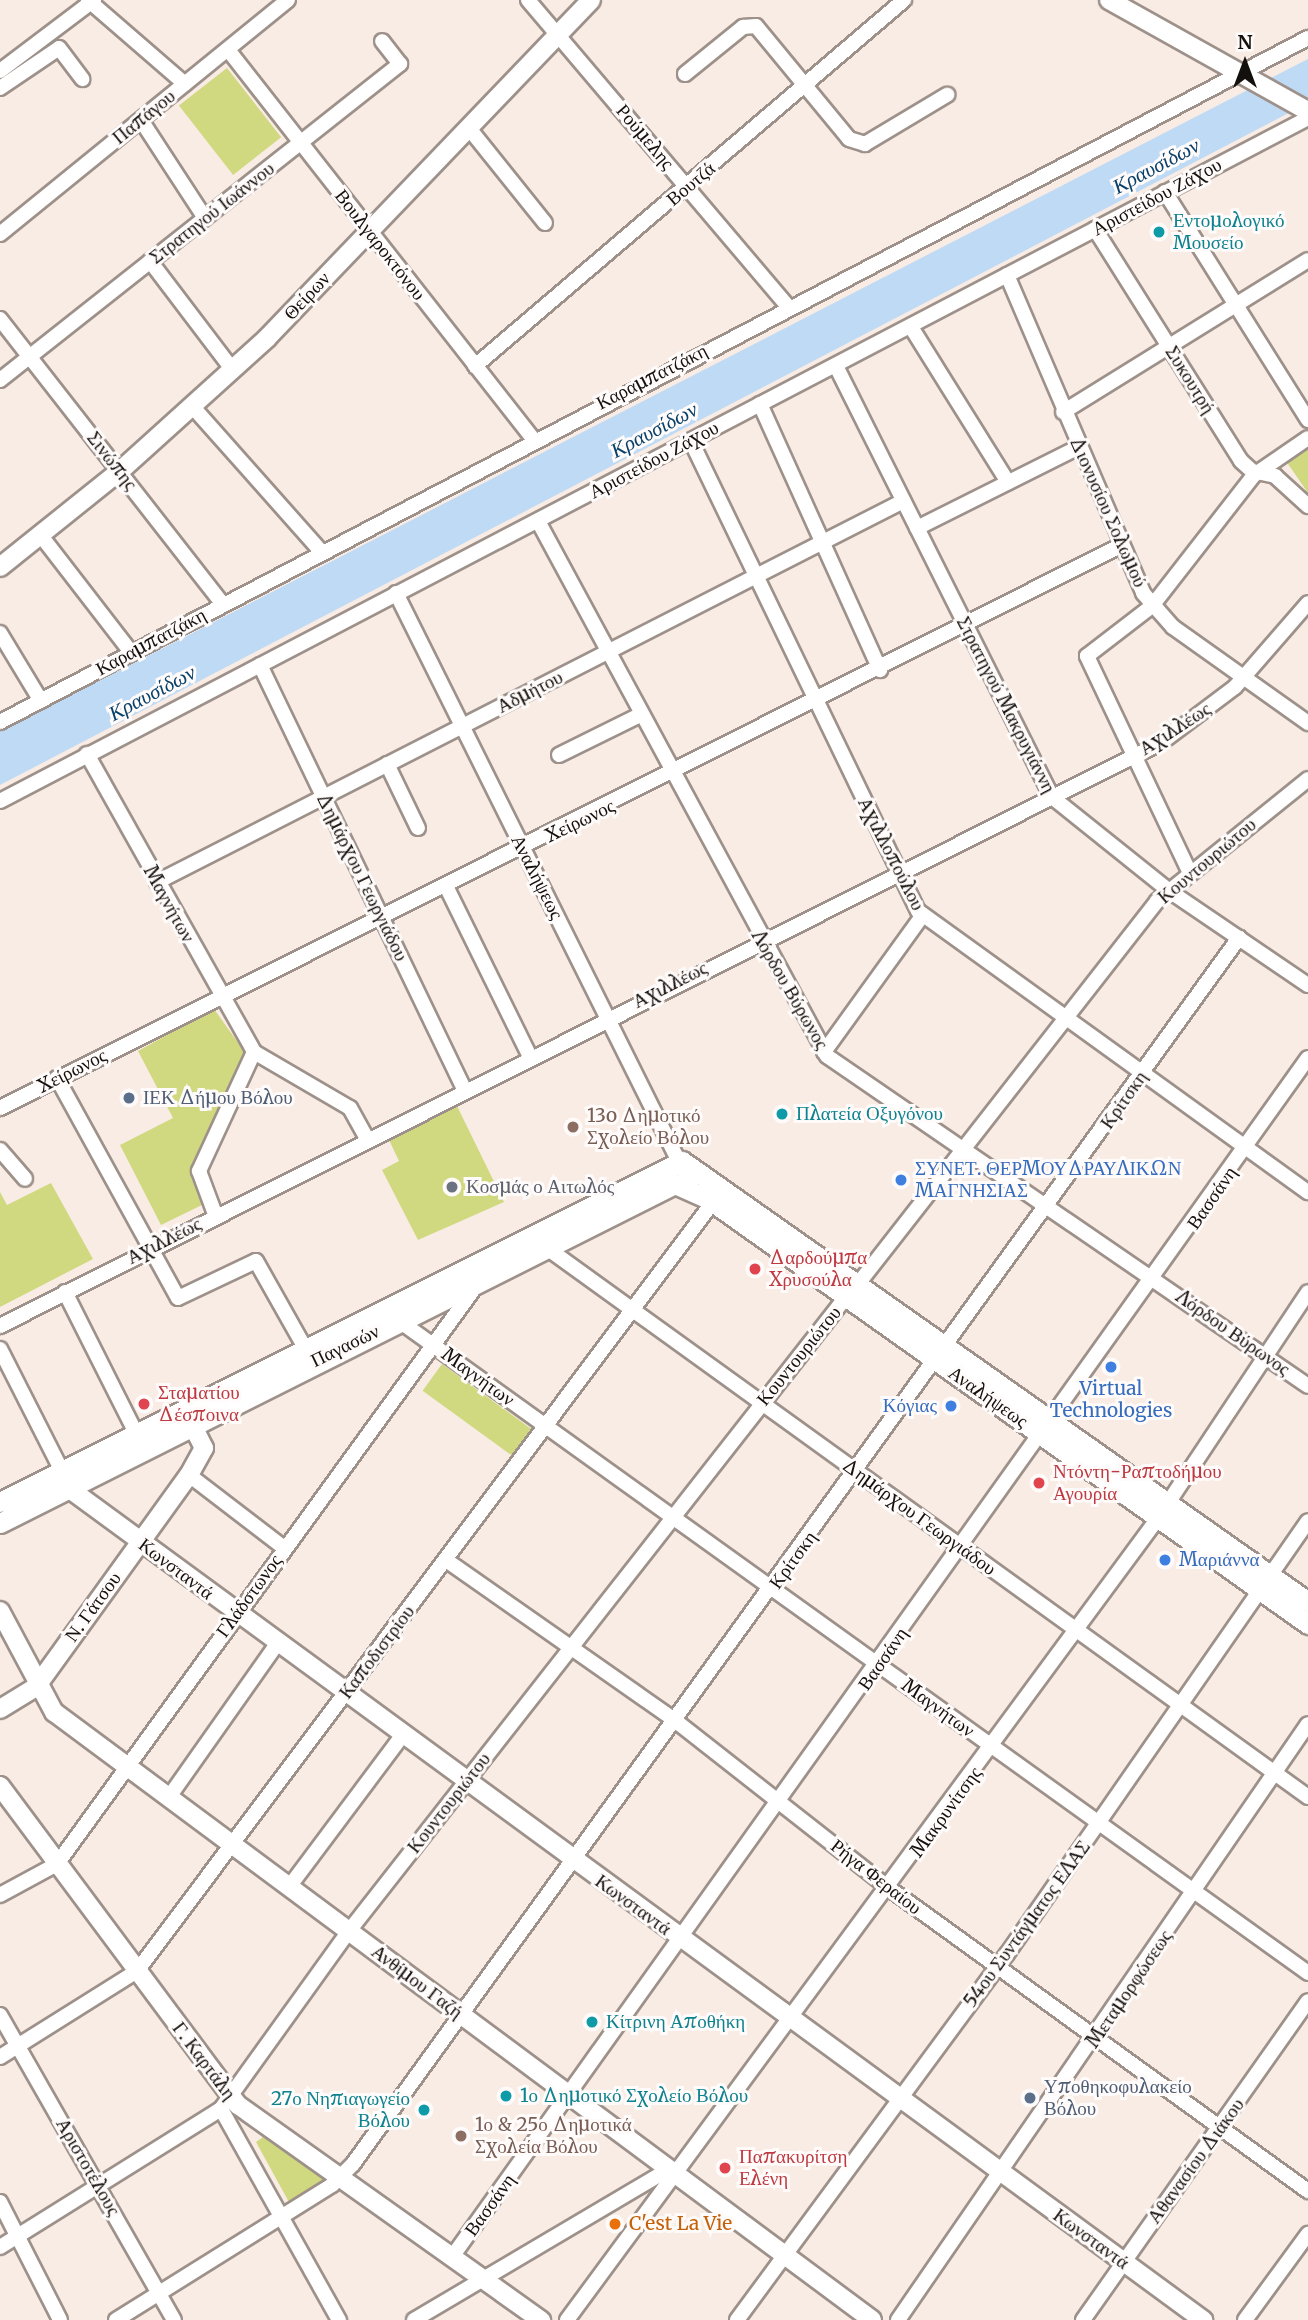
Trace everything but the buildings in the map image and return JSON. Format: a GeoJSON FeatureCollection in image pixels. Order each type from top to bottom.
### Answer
{"type":"FeatureCollection","features":[{"type":"Feature","properties":{"kind":"main road","name":"Παγασών"},"geometry":{"type":"LineString","coordinates":[[0,1502],[64,1479],[191,1423],[482,1278],[538,1241],[678,1161]]}},
{"type":"Feature","properties":{"kind":"main road","name":"Αναλήψεως"},"geometry":{"type":"LineString","coordinates":[[678,1161],[852,1290],[1266,1583],[1308,1624]]}},
{"type":"Feature","properties":{"kind":"main road","name":"Παγασών"},"geometry":{"type":"LineString","coordinates":[[0,1523],[136,1433],[305,1349],[538,1241],[670,1185],[693,1190]]}},
{"type":"Feature","properties":{"kind":"main road","name":"Αναλήψεως"},"geometry":{"type":"LineString","coordinates":[[693,1190],[852,1290]]}},
{"type":"Feature","properties":{"kind":"main road","name":"Αναλήψεως"},"geometry":{"type":"LineString","coordinates":[[1266,1583],[1308,1602]]}},
{"type":"Feature","properties":{"kind":"street","name":"Παπάγου"},"geometry":{"type":"LineString","coordinates":[[0,234],[229,51],[288,0]]}},
{"type":"Feature","properties":{"kind":"street","name":"Ρούμελης"},"geometry":{"type":"LineString","coordinates":[[528,0],[788,307]]}},
{"type":"Feature","properties":{"kind":"street","name":"Θείρων"},"geometry":{"type":"LineString","coordinates":[[0,567],[42,537],[120,471],[232,369],[591,0]]}},
{"type":"Feature","properties":{"kind":"street","name":"Βουτζά"},"geometry":{"type":"LineString","coordinates":[[475,366],[904,0]]}},
{"type":"Feature","properties":{"kind":"street"},"geometry":{"type":"LineString","coordinates":[[1109,0],[1249,77],[1306,112]]}},
{"type":"Feature","properties":{"kind":"street"},"geometry":{"type":"LineString","coordinates":[[0,88],[5,69],[91,1],[133,33],[185,84]]}},
{"type":"Feature","properties":{"kind":"street"},"geometry":{"type":"LineString","coordinates":[[685,74],[743,27],[756,26],[809,82],[849,139],[865,144],[947,95]]}},
{"type":"Feature","properties":{"kind":"street","name":"Καραμπατζάκη"},"geometry":{"type":"LineString","coordinates":[[0,722],[320,550],[788,307],[1249,77],[1308,38]]}},
{"type":"Feature","properties":{"kind":"street","name":"Στρατηγού Ιωάννου"},"geometry":{"type":"LineString","coordinates":[[0,380],[400,64],[382,41]]}},
{"type":"Feature","properties":{"kind":"street"},"geometry":{"type":"LineString","coordinates":[[5,69],[59,48],[82,79]]}},
{"type":"Feature","properties":{"kind":"street","name":"Βουλγαροκτόνου"},"geometry":{"type":"LineString","coordinates":[[229,51],[533,439]]}},
{"type":"Feature","properties":{"kind":"street","name":"Αριστείδου Ζάχου"},"geometry":{"type":"LineString","coordinates":[[0,801],[911,327],[1165,192],[1306,112]]}},
{"type":"Feature","properties":{"kind":"street"},"geometry":{"type":"LineString","coordinates":[[141,120],[205,218]]}},
{"type":"Feature","properties":{"kind":"street"},"geometry":{"type":"LineString","coordinates":[[468,127],[545,223]]}},
{"type":"Feature","properties":{"kind":"street"},"geometry":{"type":"LineString","coordinates":[[1165,192],[1308,420]]}},
{"type":"Feature","properties":{"kind":"street","name":"Συκουτρή"},"geometry":{"type":"LineString","coordinates":[[1095,229],[1241,461],[1257,472],[1275,476],[1308,506]]}},
{"type":"Feature","properties":{"kind":"street"},"geometry":{"type":"LineString","coordinates":[[1063,412],[1308,260]]}},
{"type":"Feature","properties":{"kind":"street"},"geometry":{"type":"LineString","coordinates":[[150,261],[232,369]]}},
{"type":"Feature","properties":{"kind":"street","name":"Διονυσίου Σολωμού"},"geometry":{"type":"LineString","coordinates":[[1007,275],[1120,546],[1152,606],[1308,723]]}},
{"type":"Feature","properties":{"kind":"street","name":"Σινώπης"},"geometry":{"type":"LineString","coordinates":[[0,318],[223,604]]}},
{"type":"Feature","properties":{"kind":"street"},"geometry":{"type":"LineString","coordinates":[[911,327],[1008,482]]}},
{"type":"Feature","properties":{"kind":"street","name":"Στρατηγού Μακρυγιάννη"},"geometry":{"type":"LineString","coordinates":[[836,366],[1052,797],[1168,890],[1308,985]]}},
{"type":"Feature","properties":{"kind":"street"},"geometry":{"type":"LineString","coordinates":[[760,404],[880,670]]}},
{"type":"Feature","properties":{"kind":"street"},"geometry":{"type":"LineString","coordinates":[[192,407],[320,550]]}},
{"type":"Feature","properties":{"kind":"street"},"geometry":{"type":"LineString","coordinates":[[1189,871],[1087,656],[1152,606],[1257,472],[1308,438]]}},
{"type":"Feature","properties":{"kind":"street","name":"Αχιλλοπούλου"},"geometry":{"type":"LineString","coordinates":[[691,441],[897,871],[922,916],[1308,1192]]}},
{"type":"Feature","properties":{"kind":"street"},"geometry":{"type":"LineString","coordinates":[[917,528],[1079,447]]}},
{"type":"Feature","properties":{"kind":"street","name":"Αδμήτου"},"geometry":{"type":"LineString","coordinates":[[157,882],[903,501]]}},
{"type":"Feature","properties":{"kind":"street","name":"Λόρδου Βύρωνος"},"geometry":{"type":"LineString","coordinates":[[538,521],[760,940],[824,1052],[963,1153],[1049,1208],[1308,1386]]}},
{"type":"Feature","properties":{"kind":"street"},"geometry":{"type":"LineString","coordinates":[[42,537],[131,652]]}},
{"type":"Feature","properties":{"kind":"street","name":"Χείρωνος"},"geometry":{"type":"LineString","coordinates":[[0,1108],[220,996],[672,776],[1120,546]]}},
{"type":"Feature","properties":{"kind":"street","name":"Αναλήψεως"},"geometry":{"type":"LineString","coordinates":[[396,593],[693,1190]]}},
{"type":"Feature","properties":{"kind":"street","name":"Αχιλλέως"},"geometry":{"type":"LineString","coordinates":[[0,1326],[366,1137],[897,871],[1133,757],[1185,727],[1244,677],[1308,603]]}},
{"type":"Feature","properties":{"kind":"street"},"geometry":{"type":"LineString","coordinates":[[0,633],[41,701]]}},
{"type":"Feature","properties":{"kind":"street","name":"Δημάρχου Γεωργιάδου"},"geometry":{"type":"LineString","coordinates":[[260,665],[464,1089]]}},
{"type":"Feature","properties":{"kind":"street"},"geometry":{"type":"LineString","coordinates":[[559,755],[640,715]]}},
{"type":"Feature","properties":{"kind":"street","name":"Μαγνήτων"},"geometry":{"type":"LineString","coordinates":[[87,754],[220,996],[254,1052]]}},
{"type":"Feature","properties":{"kind":"street"},"geometry":{"type":"LineString","coordinates":[[387,764],[418,828]]}},
{"type":"Feature","properties":{"kind":"street","name":"Κουντουριώτου"},"geometry":{"type":"LineString","coordinates":[[0,2247],[100,2186],[226,2103],[349,1931],[570,1646],[761,1403],[963,1153],[1168,890],[1308,779]]}},
{"type":"Feature","properties":{"kind":"street"},"geometry":{"type":"LineString","coordinates":[[446,886],[530,1057]]}},
{"type":"Feature","properties":{"kind":"street"},"geometry":{"type":"LineString","coordinates":[[824,1052],[922,916]]}},
{"type":"Feature","properties":{"kind":"street","name":"Κρίτσκη"},"geometry":{"type":"LineString","coordinates":[[340,2178],[677,1722],[941,1353],[1049,1208],[1239,938]]}},
{"type":"Feature","properties":{"kind":"street"},"geometry":{"type":"LineString","coordinates":[[215,1214],[199,1171],[254,1052],[350,1108],[366,1137]]}},
{"type":"Feature","properties":{"kind":"street","name":"Βασσάνη"},"geometry":{"type":"LineString","coordinates":[[452,2257],[782,1803],[1308,1058]]}},
{"type":"Feature","properties":{"kind":"street"},"geometry":{"type":"LineString","coordinates":[[57,1078],[178,1298],[257,1261],[305,1349]]}},
{"type":"Feature","properties":{"kind":"street"},"geometry":{"type":"LineString","coordinates":[[0,1150],[25,1179]]}},
{"type":"Feature","properties":{"kind":"street","name":"Καποδιστρίου"},"geometry":{"type":"LineString","coordinates":[[0,2057],[137,1971],[713,1202]]}},
{"type":"Feature","properties":{"kind":"street","name":"Δημάρχου Γεωργιάδου"},"geometry":{"type":"LineString","coordinates":[[538,1241],[631,1312],[1308,1797]]}},
{"type":"Feature","properties":{"kind":"street","name":"Γλάδστωνος"},"geometry":{"type":"LineString","coordinates":[[0,1895],[57,1864],[125,1765],[482,1278]]}},
{"type":"Feature","properties":{"kind":"street"},"geometry":{"type":"LineString","coordinates":[[65,1292],[136,1433]]}},
{"type":"Feature","properties":{"kind":"street","name":"Μακρυνίτσης"},"geometry":{"type":"LineString","coordinates":[[567,2320],[673,2173],[890,1889],[1164,1510],[1308,1292]]}},
{"type":"Feature","properties":{"kind":"street","name":"Μαγνήτων"},"geometry":{"type":"LineString","coordinates":[[398,1320],[1308,1973]]}},
{"type":"Feature","properties":{"kind":"street","name":"Κωνσταντά"},"geometry":{"type":"LineString","coordinates":[[0,1349],[64,1479],[140,1542],[1203,2320]]}},
{"type":"Feature","properties":{"kind":"street","name":"Ν. Γάτσου"},"geometry":{"type":"LineString","coordinates":[[0,1709],[36,1687],[189,1475],[204,1448],[191,1423]]}},
{"type":"Feature","properties":{"kind":"street"},"geometry":{"type":"LineString","coordinates":[[189,1475],[284,1548]]}},
{"type":"Feature","properties":{"kind":"street","name":"54ου Συντάγματος ΕΛΑΣ"},"geometry":{"type":"LineString","coordinates":[[737,2320],[997,1967],[1308,1521]]}},
{"type":"Feature","properties":{"kind":"street","name":"Ρήγα Φεραίου"},"geometry":{"type":"LineString","coordinates":[[446,1560],[677,1722],[890,1889],[1308,2192]]}},
{"type":"Feature","properties":{"kind":"street","name":"Ανθίμου Γαζή"},"geometry":{"type":"LineString","coordinates":[[0,1611],[36,1687],[54,1712],[872,2320]]}},
{"type":"Feature","properties":{"kind":"street"},"geometry":{"type":"LineString","coordinates":[[169,1797],[277,1644]]}},
{"type":"Feature","properties":{"kind":"street","name":"Μεταμορφώσεως"},"geometry":{"type":"LineString","coordinates":[[898,2320],[1095,2038],[1308,1724]]}},
{"type":"Feature","properties":{"kind":"street"},"geometry":{"type":"LineString","coordinates":[[289,1887],[402,1735]]}},
{"type":"Feature","properties":{"kind":"street","name":"Γ. Καρτάλη"},"geometry":{"type":"LineString","coordinates":[[0,1786],[137,1971],[226,2103],[340,2178],[541,2320]]}},
{"type":"Feature","properties":{"kind":"street","name":"Αθανασίου Διάκου"},"geometry":{"type":"LineString","coordinates":[[1083,2320],[1221,2128],[1308,2001]]}},
{"type":"Feature","properties":{"kind":"street","name":"Αριστοτέλους"},"geometry":{"type":"LineString","coordinates":[[0,2015],[100,2186],[174,2320]]}},
{"type":"Feature","properties":{"kind":"street"},"geometry":{"type":"LineString","coordinates":[[226,2103],[282,2216],[339,2320]]}},
{"type":"Feature","properties":{"kind":"street"},"geometry":{"type":"LineString","coordinates":[[414,2320],[673,2173]]}},
{"type":"Feature","properties":{"kind":"street"},"geometry":{"type":"LineString","coordinates":[[116,2320],[340,2178]]}},
{"type":"Feature","properties":{"kind":"street"},"geometry":{"type":"LineString","coordinates":[[0,2202],[60,2320]]}},
{"type":"Feature","properties":{"kind":"street"},"geometry":{"type":"LineString","coordinates":[[1245,2320],[1308,2234]]}},
{"type":"Feature","properties":{"kind":"green space"},"geometry":{"type":"Polygon","coordinates":[[[227,68],[281,137],[233,175],[179,106],[227,68]]]}},
{"type":"Feature","properties":{"kind":"green space"},"geometry":{"type":"Polygon","coordinates":[[[1308,447],[1308,493],[1286,461],[1308,447]]]}},
{"type":"Feature","properties":{"kind":"green space"},"geometry":{"type":"Polygon","coordinates":[[[214,1009],[249,1058],[191,1177],[204,1204],[161,1225],[120,1145],[173,1118],[138,1051],[214,1009]]]}},
{"type":"Feature","properties":{"kind":"green space"},"geometry":{"type":"Polygon","coordinates":[[[457,1106],[504,1202],[418,1240],[382,1170],[399,1161],[389,1140],[457,1106]]]}},
{"type":"Feature","properties":{"kind":"green space"},"geometry":{"type":"Polygon","coordinates":[[[51,1183],[93,1259],[0,1307],[0,1192],[7,1205],[51,1183]]]}},
{"type":"Feature","properties":{"kind":"green space"},"geometry":{"type":"Polygon","coordinates":[[[442,1364],[531,1429],[512,1455],[423,1391],[442,1364]]]}},
{"type":"Feature","properties":{"kind":"green space"},"geometry":{"type":"Polygon","coordinates":[[[266,2135],[329,2181],[290,2204],[256,2142],[266,2135]]]}},
{"type":"Feature","properties":{"kind":"water","name":"Κραυσίδων"},"geometry":{"type":"Polygon","coordinates":[[[1308,59],[1308,103],[0,785],[0,732],[1308,59]]]}},
{"type":"Feature","properties":{"kind":"place","name":"Εντομολογικό Mουσείο"},"geometry":{"type":"Point","coordinates":[1159,232]}},
{"type":"Feature","properties":{"kind":"place","name":"ΙΕΚ Δήμου Βόλου"},"geometry":{"type":"Point","coordinates":[129,1098]}},
{"type":"Feature","properties":{"kind":"place","name":"Πλατεία Οξυγόνου"},"geometry":{"type":"Point","coordinates":[782,1114]}},
{"type":"Feature","properties":{"kind":"place","name":"13o Δημοτικό Σχολείο Βόλου"},"geometry":{"type":"Point","coordinates":[573,1127]}},
{"type":"Feature","properties":{"kind":"place","name":"ΣΥΝΕΤ. ΘΕΡΜΟΥΔΡΑΥΛΙΚΩΝ ΜΑΓΝΗΣΙΑΣ"},"geometry":{"type":"Point","coordinates":[901,1180]}},
{"type":"Feature","properties":{"kind":"place","name":"Κοσμάς ο Αιτωλός"},"geometry":{"type":"Point","coordinates":[452,1187]}},
{"type":"Feature","properties":{"kind":"place","name":"Δαρδούμπα Χρυσούλα"},"geometry":{"type":"Point","coordinates":[755,1269]}},
{"type":"Feature","properties":{"kind":"place","name":"Virtual Technologies"},"geometry":{"type":"Point","coordinates":[1111,1367]}},
{"type":"Feature","properties":{"kind":"place","name":"Σταματίου Δέσποινα"},"geometry":{"type":"Point","coordinates":[144,1404]}},
{"type":"Feature","properties":{"kind":"place","name":"Κόγιας"},"geometry":{"type":"Point","coordinates":[951,1406]}},
{"type":"Feature","properties":{"kind":"place","name":"Ντόντη-Ραπτοδήμου Αγουρία"},"geometry":{"type":"Point","coordinates":[1039,1483]}},
{"type":"Feature","properties":{"kind":"place","name":"Μαριάννα"},"geometry":{"type":"Point","coordinates":[1165,1560]}},
{"type":"Feature","properties":{"kind":"place","name":"Κίτρινη Αποθήκη"},"geometry":{"type":"Point","coordinates":[592,2022]}},
{"type":"Feature","properties":{"kind":"place","name":"1ο Δημοτικό Σχολείο Βόλου"},"geometry":{"type":"Point","coordinates":[506,2096]}},
{"type":"Feature","properties":{"kind":"place","name":"Υποθηκοφυλακείο Βόλου"},"geometry":{"type":"Point","coordinates":[1030,2098]}},
{"type":"Feature","properties":{"kind":"place","name":"27ο Νηπιαγωγείο Βόλου"},"geometry":{"type":"Point","coordinates":[424,2110]}},
{"type":"Feature","properties":{"kind":"place","name":"1ο & 25ο Δημοτικά Σχολεία Βόλου"},"geometry":{"type":"Point","coordinates":[461,2136]}},
{"type":"Feature","properties":{"kind":"place","name":"Παπακυρίτση Ελένη"},"geometry":{"type":"Point","coordinates":[725,2168]}},
{"type":"Feature","properties":{"kind":"place","name":"C'est La Vie"},"geometry":{"type":"Point","coordinates":[615,2224]}}]}
